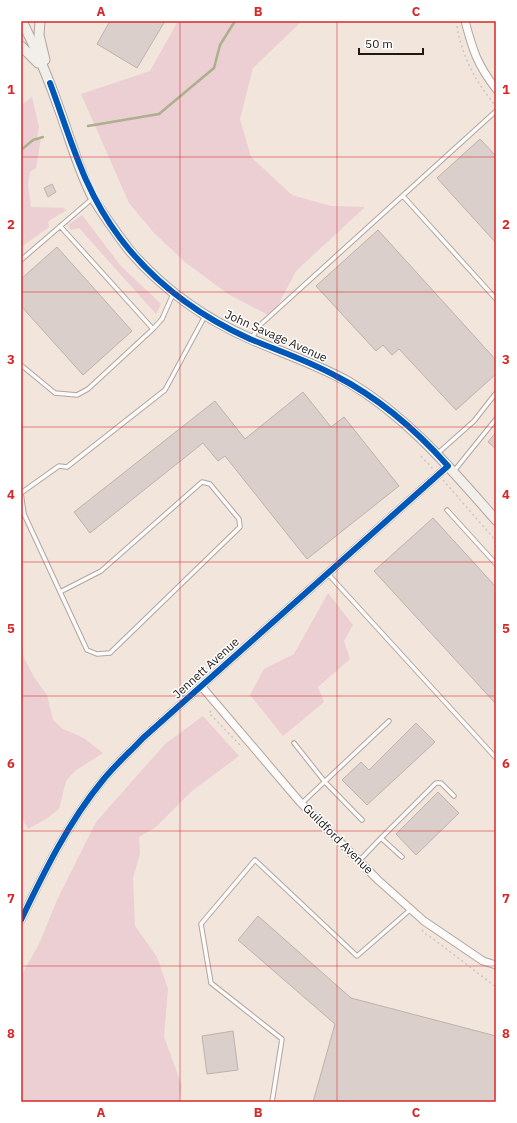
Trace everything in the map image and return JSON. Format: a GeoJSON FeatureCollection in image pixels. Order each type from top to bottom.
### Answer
{"type":"FeatureCollection","features":[{"type":"Feature","properties":{"kind":"main road","name":"John Savage Avenue"},"geometry":{"type":"LineString","coordinates":[[22,21],[50,83],[76,158],[93,198],[130,250],[174,293],[205,315],[252,339],[321,368],[360,390],[397,417],[437,454],[496,520]]}},
{"type":"Feature","properties":{"kind":"main road"},"geometry":{"type":"LineString","coordinates":[[40,21],[39,35],[50,83]]}},
{"type":"Feature","properties":{"kind":"main road"},"geometry":{"type":"LineString","coordinates":[[21,46],[38,62],[50,83]]}},
{"type":"Feature","properties":{"kind":"street"},"geometry":{"type":"LineString","coordinates":[[465,21],[472,49],[481,69],[496,89]]}},
{"type":"Feature","properties":{"kind":"street","name":"Jennett Avenue"},"geometry":{"type":"LineString","coordinates":[[21,920],[72,825],[102,780],[143,738],[438,475],[451,469]]}},
{"type":"Feature","properties":{"kind":"street","name":"Guildford Avenue"},"geometry":{"type":"LineString","coordinates":[[202,687],[302,803],[359,861],[424,921],[484,961],[496,965]]}},
{"type":"Feature","properties":{"kind":"lane"},"geometry":{"type":"LineString","coordinates":[[252,339],[259,326],[496,111]]}},
{"type":"Feature","properties":{"kind":"lane"},"geometry":{"type":"LineString","coordinates":[[403,196],[496,299]]}},
{"type":"Feature","properties":{"kind":"lane"},"geometry":{"type":"LineString","coordinates":[[21,260],[93,198]]}},
{"type":"Feature","properties":{"kind":"lane"},"geometry":{"type":"LineString","coordinates":[[60,226],[153,329]]}},
{"type":"Feature","properties":{"kind":"lane"},"geometry":{"type":"LineString","coordinates":[[21,365],[55,394],[77,395],[88,389],[153,329],[162,318],[174,293]]}},
{"type":"Feature","properties":{"kind":"lane"},"geometry":{"type":"LineString","coordinates":[[60,592],[101,571],[202,482],[210,484],[239,519],[240,527],[110,653],[97,654],[87,650],[60,592],[24,514],[21,493],[59,466],[67,467],[165,390],[205,315]]}},
{"type":"Feature","properties":{"kind":"lane"},"geometry":{"type":"LineString","coordinates":[[437,454],[474,420],[496,393]]}},
{"type":"Feature","properties":{"kind":"lane"},"geometry":{"type":"LineString","coordinates":[[451,469],[496,419]]}},
{"type":"Feature","properties":{"kind":"lane"},"geometry":{"type":"LineString","coordinates":[[447,510],[496,564]]}},
{"type":"Feature","properties":{"kind":"lane"},"geometry":{"type":"LineString","coordinates":[[328,574],[496,758]]}},
{"type":"Feature","properties":{"kind":"lane"},"geometry":{"type":"LineString","coordinates":[[302,803],[389,721]]}},
{"type":"Feature","properties":{"kind":"lane"},"geometry":{"type":"LineString","coordinates":[[294,744],[325,782],[362,820]]}},
{"type":"Feature","properties":{"kind":"lane"},"geometry":{"type":"LineString","coordinates":[[359,861],[436,783],[441,783],[454,796]]}},
{"type":"Feature","properties":{"kind":"lane"},"geometry":{"type":"LineString","coordinates":[[381,838],[402,857]]}},
{"type":"Feature","properties":{"kind":"lane"},"geometry":{"type":"LineString","coordinates":[[272,1102],[282,1039],[211,983],[201,924],[255,860],[357,956],[410,909]]}},
{"type":"Feature","properties":{"kind":"path"},"geometry":{"type":"LineString","coordinates":[[421,456],[496,541]]}},
{"type":"Feature","properties":{"kind":"shaded area"},"geometry":{"type":"Polygon","coordinates":[[[178,21],[302,21],[253,68],[240,119],[251,157],[292,195],[331,206],[365,207],[296,271],[272,317],[228,294],[185,262],[154,233],[129,203],[81,94],[150,71],[178,21]]]}},
{"type":"Feature","properties":{"kind":"shaded area"},"geometry":{"type":"Polygon","coordinates":[[[32,97],[39,127],[37,138],[41,138],[36,168],[30,172],[28,185],[31,207],[69,208],[63,208],[67,210],[50,220],[48,222],[49,227],[21,247],[21,105],[32,97]]]}},
{"type":"Feature","properties":{"kind":"shaded area"},"geometry":{"type":"Polygon","coordinates":[[[82,215],[120,265],[161,304],[156,314],[79,228],[71,230],[68,225],[82,215]]]}},
{"type":"Feature","properties":{"kind":"shaded area"},"geometry":{"type":"Polygon","coordinates":[[[328,593],[353,625],[344,641],[350,659],[318,687],[324,702],[283,736],[250,695],[264,669],[294,654],[328,593]]]}},
{"type":"Feature","properties":{"kind":"shaded area"},"geometry":{"type":"Polygon","coordinates":[[[21,652],[34,677],[47,695],[53,720],[63,729],[84,738],[103,753],[75,771],[66,781],[59,809],[46,819],[28,829],[21,816],[21,652]]]}},
{"type":"Feature","properties":{"kind":"shaded area"},"geometry":{"type":"Polygon","coordinates":[[[203,716],[239,756],[192,791],[156,827],[139,837],[140,854],[133,878],[135,926],[157,957],[168,989],[164,1037],[182,1086],[179,1102],[21,1102],[21,976],[39,944],[57,900],[96,822],[165,744],[203,716]]]}},
{"type":"Feature","properties":{"kind":"building"},"geometry":{"type":"Polygon","coordinates":[[[110,21],[165,21],[137,68],[97,44],[110,21]]]}},
{"type":"Feature","properties":{"kind":"building"},"geometry":{"type":"Polygon","coordinates":[[[480,139],[496,156],[496,243],[437,178],[480,139]]]}},
{"type":"Feature","properties":{"kind":"building"},"geometry":{"type":"Polygon","coordinates":[[[52,184],[56,192],[48,197],[44,188],[52,184]]]}},
{"type":"Feature","properties":{"kind":"building"},"geometry":{"type":"Polygon","coordinates":[[[378,230],[496,360],[496,374],[456,410],[399,349],[392,355],[383,345],[376,351],[316,286],[378,230]]]}},
{"type":"Feature","properties":{"kind":"building"},"geometry":{"type":"Polygon","coordinates":[[[57,247],[132,331],[83,375],[21,306],[21,279],[57,247]]]}},
{"type":"Feature","properties":{"kind":"building"},"geometry":{"type":"Polygon","coordinates":[[[303,392],[331,427],[344,417],[399,486],[307,559],[225,456],[218,461],[203,443],[90,533],[74,512],[215,401],[245,439],[303,392]]]}},
{"type":"Feature","properties":{"kind":"building"},"geometry":{"type":"Polygon","coordinates":[[[496,432],[496,449],[488,442],[496,432]]]}},
{"type":"Feature","properties":{"kind":"building"},"geometry":{"type":"Polygon","coordinates":[[[433,518],[496,587],[496,704],[374,571],[433,518]]]}},
{"type":"Feature","properties":{"kind":"building"},"geometry":{"type":"Polygon","coordinates":[[[416,723],[435,742],[367,805],[342,780],[361,762],[369,770],[416,723]]]}},
{"type":"Feature","properties":{"kind":"building"},"geometry":{"type":"Polygon","coordinates":[[[438,792],[459,813],[416,855],[396,834],[438,792]]]}},
{"type":"Feature","properties":{"kind":"building"},"geometry":{"type":"Polygon","coordinates":[[[258,916],[351,998],[496,1036],[496,1102],[313,1102],[335,1024],[238,940],[258,916]]]}},
{"type":"Feature","properties":{"kind":"building"},"geometry":{"type":"Polygon","coordinates":[[[233,1031],[238,1070],[207,1074],[202,1036],[233,1031]]]}},
{"type":"Feature","properties":{"kind":"waterway"},"geometry":{"type":"LineString","coordinates":[[88,126],[159,114],[214,68],[220,45],[235,21]]}},
{"type":"Feature","properties":{"kind":"waterway"},"geometry":{"type":"LineString","coordinates":[[21,150],[33,140],[43,137]]}},
{"type":"Feature","properties":{"kind":"cycle path"},"geometry":{"type":"LineString","coordinates":[[21,920],[48,865],[68,830],[79,812],[112,769],[143,738],[448,466],[410,428],[367,394],[326,371],[250,339],[213,320],[179,297],[147,270],[120,238],[96,201],[79,163],[50,83]]}}]}
